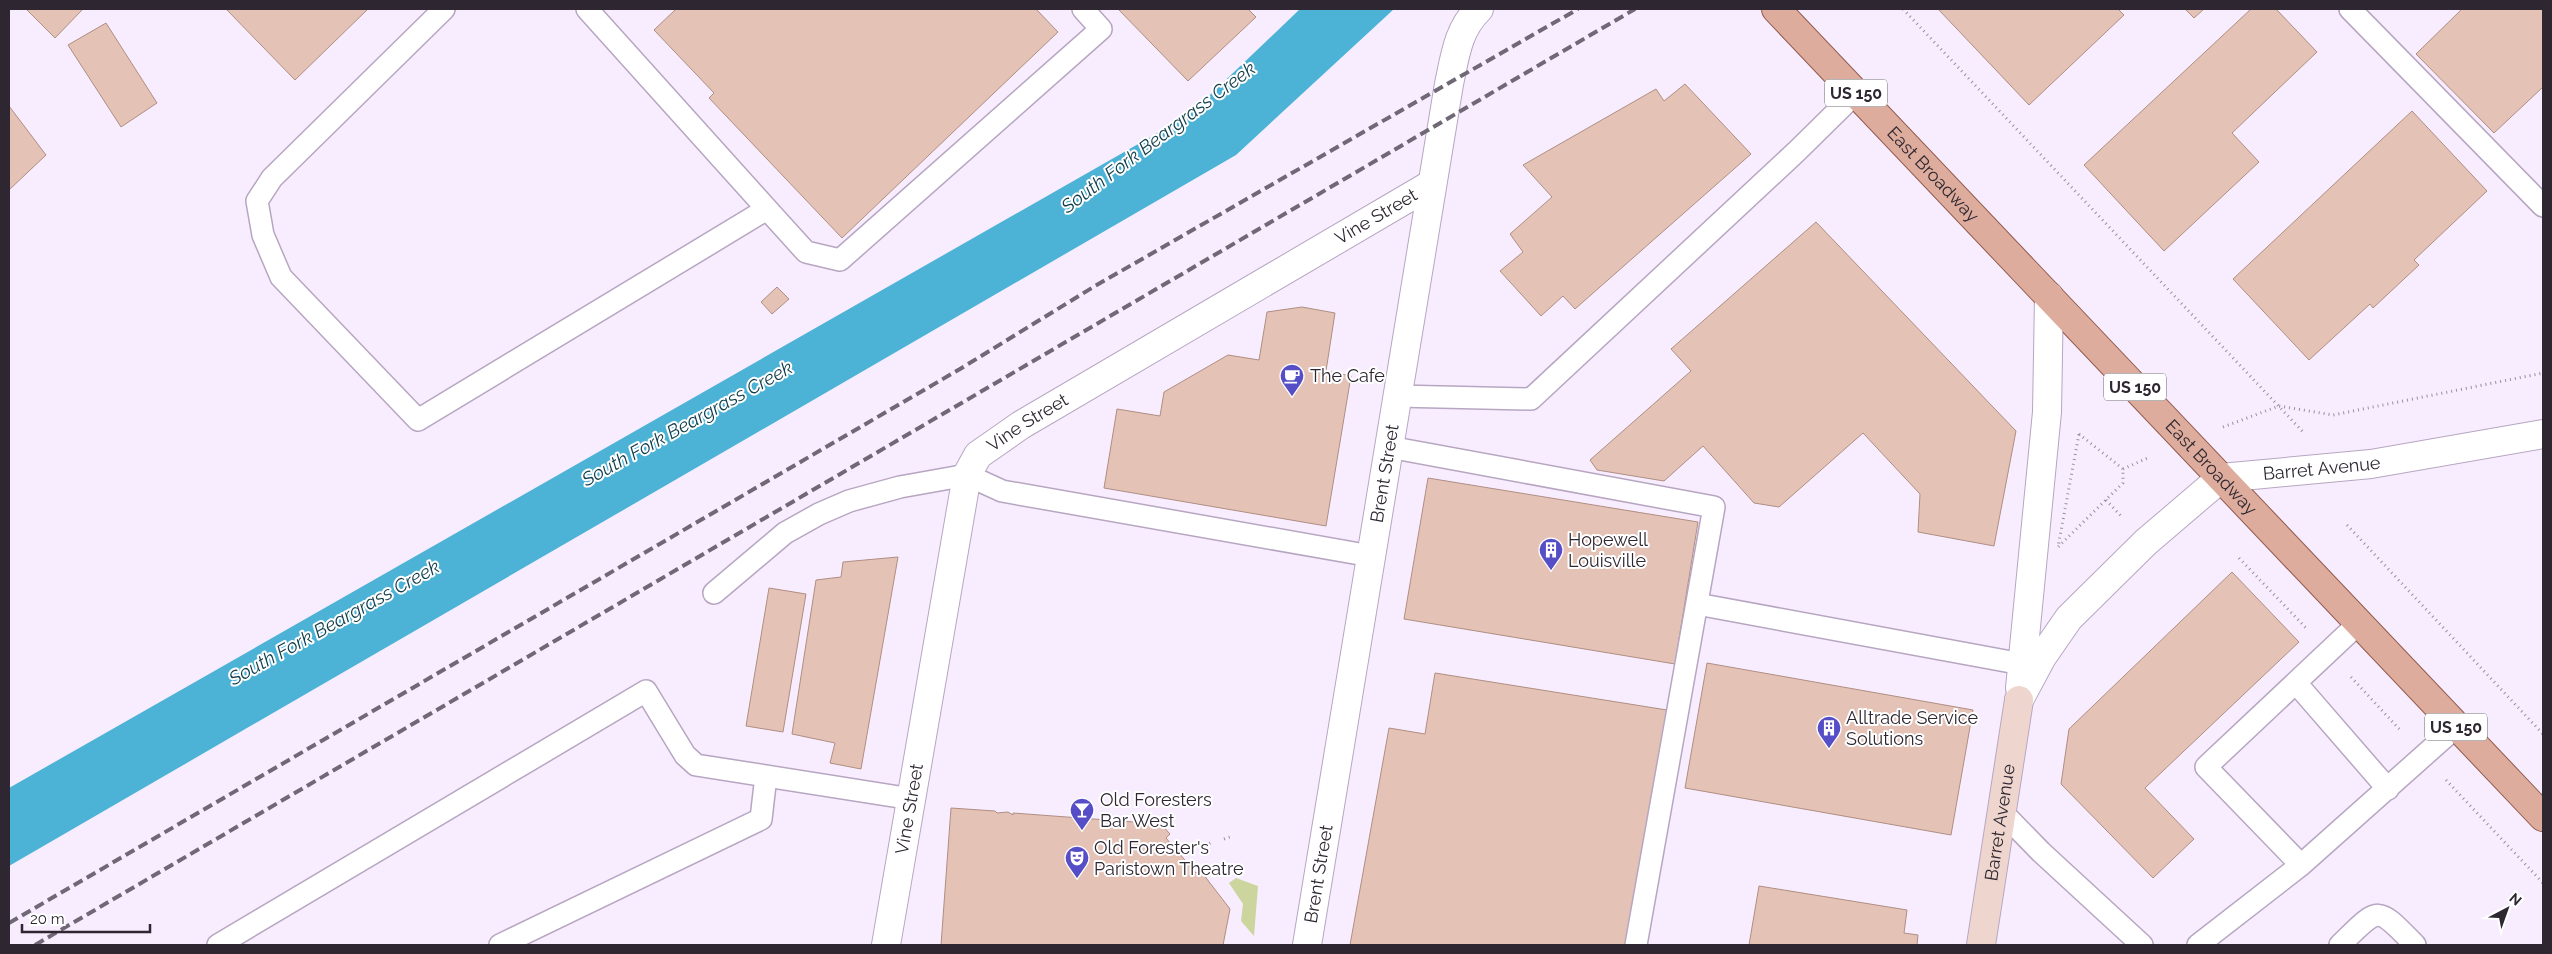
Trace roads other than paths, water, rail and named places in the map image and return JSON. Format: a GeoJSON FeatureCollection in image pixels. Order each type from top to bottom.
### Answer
{"type":"FeatureCollection","features":[{"type":"Feature","properties":{"kind":"main road","name":"East Broadway"},"geometry":{"type":"LineString","coordinates":[[1776,9],[2456,727],[2543,816]]}},
{"type":"Feature","properties":{"kind":"street","name":"Brent Street"},"geometry":{"type":"LineString","coordinates":[[1307,945],[1398,396],[1430,185],[1461,32],[1469,19],[1479,9]]}},
{"type":"Feature","properties":{"kind":"street","name":"Vine Street"},"geometry":{"type":"LineString","coordinates":[[886,945],[967,475],[978,455],[1021,425],[1430,185]]}},
{"type":"Feature","properties":{"kind":"street","name":"Barret Avenue"},"geometry":{"type":"LineString","coordinates":[[1982,945],[2019,700],[2047,412],[2049,296]]}},
{"type":"Feature","properties":{"kind":"street","name":"Barret Avenue"},"geometry":{"type":"LineString","coordinates":[[2019,700],[2042,657],[2069,618],[2146,542],[2221,478],[2371,464],[2543,434]]}},
{"type":"Feature","properties":{"kind":"lane"},"geometry":{"type":"LineString","coordinates":[[444,9],[272,178],[257,201],[263,235],[281,277],[418,420],[767,209]]}},
{"type":"Feature","properties":{"kind":"lane"},"geometry":{"type":"LineString","coordinates":[[587,9],[806,252],[840,260],[1101,29],[1083,9]]}},
{"type":"Feature","properties":{"kind":"lane"},"geometry":{"type":"LineString","coordinates":[[2350,9],[2543,206]]}},
{"type":"Feature","properties":{"kind":"lane"},"geometry":{"type":"LineString","coordinates":[[1398,396],[1531,399],[1796,152],[1856,93]]}},
{"type":"Feature","properties":{"kind":"lane"},"geometry":{"type":"LineString","coordinates":[[1389,447],[1714,507],[1636,945]]}},
{"type":"Feature","properties":{"kind":"lane"},"geometry":{"type":"LineString","coordinates":[[714,593],[785,533],[819,514],[849,501],[900,487],[967,475],[1002,491],[1371,556]]}},
{"type":"Feature","properties":{"kind":"lane"},"geometry":{"type":"LineString","coordinates":[[1697,604],[2022,664]]}},
{"type":"Feature","properties":{"kind":"lane"},"geometry":{"type":"LineString","coordinates":[[2301,864],[2206,766],[2296,684],[2359,623]]}},
{"type":"Feature","properties":{"kind":"lane"},"geometry":{"type":"LineString","coordinates":[[2296,684],[2388,789]]}},
{"type":"Feature","properties":{"kind":"lane"},"geometry":{"type":"LineString","coordinates":[[218,945],[646,691],[685,755],[696,765],[912,799]]}},
{"type":"Feature","properties":{"kind":"lane"},"geometry":{"type":"LineString","coordinates":[[2198,945],[2301,864],[2456,727]]}},
{"type":"Feature","properties":{"kind":"lane"},"geometry":{"type":"LineString","coordinates":[[500,945],[762,819],[766,776]]}},
{"type":"Feature","properties":{"kind":"lane"},"geometry":{"type":"LineString","coordinates":[[2002,812],[2041,852],[2142,945]]}},
{"type":"Feature","properties":{"kind":"lane"},"geometry":{"type":"LineString","coordinates":[[2340,945],[2365,920],[2377,914],[2387,916],[2415,945]]}},
{"type":"Feature","properties":{"kind":"water","name":"South Fork Beargrass Creek"},"geometry":{"type":"Polygon","coordinates":[[[1300,9],[1394,9],[1236,155],[9,866],[9,788],[1189,115],[1300,9]]]}},
{"type":"Feature","properties":{"kind":"railway"},"geometry":{"type":"LineString","coordinates":[[9,923],[960,369],[1095,286],[1578,9]]}},
{"type":"Feature","properties":{"kind":"railway"},"geometry":{"type":"LineString","coordinates":[[35,945],[1635,9]]}},
{"type":"Feature","properties":{"kind":"place","name":"The Cafe"},"geometry":{"type":"Point","coordinates":[1292,397]}},
{"type":"Feature","properties":{"kind":"place","name":"Hopewell Louisville"},"geometry":{"type":"Point","coordinates":[1551,571]}},
{"type":"Feature","properties":{"kind":"place","name":"Alltrade Service Solutions"},"geometry":{"type":"Point","coordinates":[1829,749]}},
{"type":"Feature","properties":{"kind":"place","name":"Old Foresters Bar West"},"geometry":{"type":"Point","coordinates":[1082,831]}},
{"type":"Feature","properties":{"kind":"place","name":"Old Forester's Paristown Theatre"},"geometry":{"type":"Point","coordinates":[1077,879]}}]}
